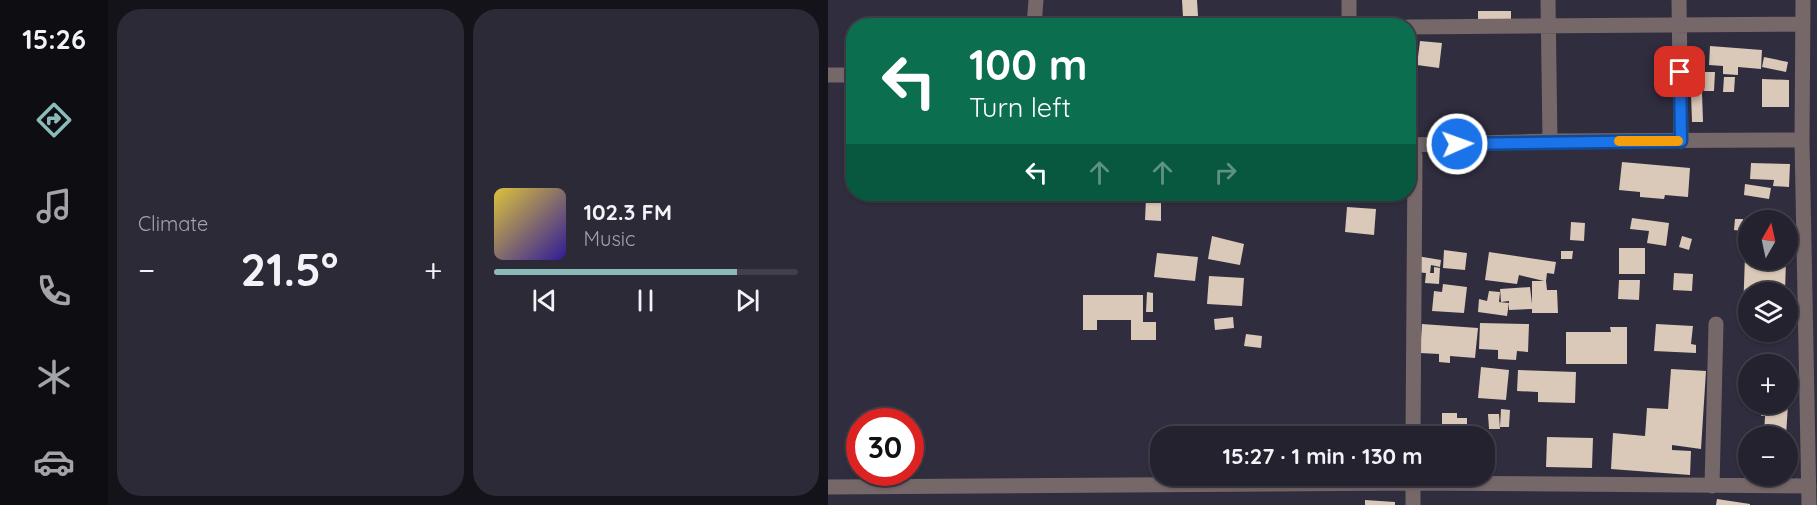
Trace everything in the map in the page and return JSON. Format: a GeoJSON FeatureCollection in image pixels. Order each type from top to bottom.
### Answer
{"type":"FeatureCollection","features":[{"type":"Feature","properties":{"kind":"street"},"geometry":{"type":"LineString","coordinates":[[1035,18],[1036,0]]}},
{"type":"Feature","properties":{"kind":"street"},"geometry":{"type":"LineString","coordinates":[[1349,0],[1349,18]]}},
{"type":"Feature","properties":{"kind":"street"},"geometry":{"type":"LineString","coordinates":[[1548,0],[1551,141]]}},
{"type":"Feature","properties":{"kind":"street"},"geometry":{"type":"LineString","coordinates":[[1679,0],[1681,141]]}},
{"type":"Feature","properties":{"kind":"street"},"geometry":{"type":"LineString","coordinates":[[1803,0],[1802,140],[1809,505]]}},
{"type":"Feature","properties":{"kind":"street"},"geometry":{"type":"LineString","coordinates":[[1416,27],[1803,24]]}},
{"type":"Feature","properties":{"kind":"street"},"geometry":{"type":"LineString","coordinates":[[828,75],[846,75]]}},
{"type":"Feature","properties":{"kind":"street"},"geometry":{"type":"LineString","coordinates":[[1416,143],[1802,140]]}},
{"type":"Feature","properties":{"kind":"street"},"geometry":{"type":"LineString","coordinates":[[1413,426],[1415,201]]}},
{"type":"Feature","properties":{"kind":"street"},"geometry":{"type":"LineString","coordinates":[[1712,486],[1716,324]]}},
{"type":"Feature","properties":{"kind":"street"},"geometry":{"type":"LineString","coordinates":[[1495,481],[1809,486]]}},
{"type":"Feature","properties":{"kind":"street"},"geometry":{"type":"LineString","coordinates":[[828,487],[1150,483]]}},
{"type":"Feature","properties":{"kind":"street"},"geometry":{"type":"LineString","coordinates":[[1413,486],[1413,505]]}},
{"type":"Feature","properties":{"kind":"building"},"geometry":{"type":"Polygon","coordinates":[[[1182,0],[1197,0],[1198,16],[1183,17],[1182,0]]]}},
{"type":"Feature","properties":{"kind":"building"},"geometry":{"type":"Polygon","coordinates":[[[1478,11],[1511,11],[1511,23],[1478,23],[1478,11]]]}},
{"type":"Feature","properties":{"kind":"building"},"geometry":{"type":"Polygon","coordinates":[[[1420,41],[1442,43],[1439,68],[1417,65],[1420,41]]]}},
{"type":"Feature","properties":{"kind":"building"},"geometry":{"type":"Polygon","coordinates":[[[1710,46],[1762,50],[1761,69],[1738,67],[1738,75],[1723,74],[1723,66],[1709,65],[1710,46]]]}},
{"type":"Feature","properties":{"kind":"building"},"geometry":{"type":"Polygon","coordinates":[[[1764,57],[1788,62],[1786,72],[1762,67],[1764,57]]]}},
{"type":"Feature","properties":{"kind":"building"},"geometry":{"type":"Polygon","coordinates":[[[1705,72],[1715,72],[1714,91],[1704,91],[1705,72]]]}},
{"type":"Feature","properties":{"kind":"building"},"geometry":{"type":"Polygon","coordinates":[[[1724,77],[1735,77],[1734,92],[1723,92],[1724,77]]]}},
{"type":"Feature","properties":{"kind":"building"},"geometry":{"type":"Polygon","coordinates":[[[1762,79],[1789,80],[1789,107],[1762,107],[1762,79]]]}},
{"type":"Feature","properties":{"kind":"building"},"geometry":{"type":"Polygon","coordinates":[[[1702,92],[1703,122],[1692,122],[1691,93],[1702,92]]]}},
{"type":"Feature","properties":{"kind":"building"},"geometry":{"type":"Polygon","coordinates":[[[1622,162],[1690,168],[1688,197],[1665,195],[1664,199],[1640,197],[1640,192],[1619,190],[1622,162]]]}},
{"type":"Feature","properties":{"kind":"building"},"geometry":{"type":"Polygon","coordinates":[[[1751,163],[1790,164],[1789,187],[1773,186],[1774,180],[1750,179],[1751,163]]]}},
{"type":"Feature","properties":{"kind":"building"},"geometry":{"type":"Polygon","coordinates":[[[1745,184],[1771,188],[1769,199],[1744,195],[1745,184]]]}},
{"type":"Feature","properties":{"kind":"building"},"geometry":{"type":"Polygon","coordinates":[[[1146,201],[1161,201],[1161,221],[1145,220],[1146,201]]]}},
{"type":"Feature","properties":{"kind":"building"},"geometry":{"type":"Polygon","coordinates":[[[1347,207],[1376,209],[1374,235],[1345,232],[1347,207]]]}},
{"type":"Feature","properties":{"kind":"building"},"geometry":{"type":"Polygon","coordinates":[[[1632,218],[1669,223],[1666,246],[1647,243],[1649,231],[1630,229],[1632,218]]]}},
{"type":"Feature","properties":{"kind":"building"},"geometry":{"type":"Polygon","coordinates":[[[1735,219],[1738,219],[1738,230],[1734,230],[1735,219]]]}},
{"type":"Feature","properties":{"kind":"building"},"geometry":{"type":"Polygon","coordinates":[[[1571,222],[1585,223],[1584,241],[1570,240],[1571,222]]]}},
{"type":"Feature","properties":{"kind":"building"},"geometry":{"type":"Polygon","coordinates":[[[1212,236],[1244,244],[1240,265],[1208,259],[1212,236]]]}},
{"type":"Feature","properties":{"kind":"building"},"geometry":{"type":"Polygon","coordinates":[[[1682,236],[1692,239],[1689,250],[1679,247],[1682,236]]]}},
{"type":"Feature","properties":{"kind":"building"},"geometry":{"type":"Polygon","coordinates":[[[1619,248],[1645,248],[1645,274],[1619,274],[1619,248]]]}},
{"type":"Feature","properties":{"kind":"building"},"geometry":{"type":"Polygon","coordinates":[[[1444,250],[1467,253],[1465,270],[1443,268],[1444,250]]]}},
{"type":"Feature","properties":{"kind":"building"},"geometry":{"type":"Polygon","coordinates":[[[1561,251],[1573,251],[1572,259],[1561,259],[1561,251]]]}},
{"type":"Feature","properties":{"kind":"building"},"geometry":{"type":"Polygon","coordinates":[[[1489,252],[1556,262],[1554,274],[1547,273],[1546,281],[1547,290],[1557,290],[1558,313],[1532,313],[1532,309],[1509,310],[1509,301],[1501,302],[1500,289],[1530,287],[1532,304],[1532,281],[1544,281],[1519,275],[1517,284],[1485,280],[1489,252]]]}},
{"type":"Feature","properties":{"kind":"building"},"geometry":{"type":"Polygon","coordinates":[[[1157,253],[1198,257],[1195,281],[1154,277],[1157,253]]]}},
{"type":"Feature","properties":{"kind":"building"},"geometry":{"type":"Polygon","coordinates":[[[1417,256],[1441,260],[1440,267],[1431,265],[1430,273],[1434,273],[1434,267],[1440,268],[1439,284],[1425,283],[1426,273],[1415,272],[1417,256]]]}},
{"type":"Feature","properties":{"kind":"building"},"geometry":{"type":"Polygon","coordinates":[[[1745,270],[1786,270],[1785,282],[1744,282],[1745,270]]]}},
{"type":"Feature","properties":{"kind":"building"},"geometry":{"type":"Polygon","coordinates":[[[1674,273],[1693,274],[1692,291],[1673,290],[1674,273]]]}},
{"type":"Feature","properties":{"kind":"building"},"geometry":{"type":"Polygon","coordinates":[[[1209,276],[1244,278],[1242,306],[1207,304],[1209,276]]]}},
{"type":"Feature","properties":{"kind":"building"},"geometry":{"type":"Polygon","coordinates":[[[1619,280],[1640,280],[1639,300],[1618,299],[1619,280]]]}},
{"type":"Feature","properties":{"kind":"building"},"geometry":{"type":"Polygon","coordinates":[[[1443,284],[1467,287],[1464,313],[1432,311],[1434,291],[1442,292],[1443,284]]]}},
{"type":"Feature","properties":{"kind":"building"},"geometry":{"type":"Polygon","coordinates":[[[1489,291],[1500,292],[1499,302],[1509,303],[1507,316],[1478,312],[1479,299],[1487,301],[1489,291]]]}},
{"type":"Feature","properties":{"kind":"building"},"geometry":{"type":"Polygon","coordinates":[[[1147,292],[1153,293],[1153,312],[1146,312],[1147,292]]]}},
{"type":"Feature","properties":{"kind":"building"},"geometry":{"type":"Polygon","coordinates":[[[1083,295],[1143,295],[1143,322],[1156,322],[1156,340],[1131,340],[1131,320],[1097,320],[1097,330],[1083,330],[1083,295]]]}},
{"type":"Feature","properties":{"kind":"building"},"geometry":{"type":"Polygon","coordinates":[[[1233,317],[1234,328],[1215,330],[1214,319],[1233,317]]]}},
{"type":"Feature","properties":{"kind":"building"},"geometry":{"type":"Polygon","coordinates":[[[1480,323],[1529,324],[1528,352],[1517,351],[1516,360],[1498,359],[1498,350],[1479,349],[1480,323]]]}},
{"type":"Feature","properties":{"kind":"building"},"geometry":{"type":"Polygon","coordinates":[[[1422,324],[1478,328],[1475,358],[1450,356],[1450,363],[1439,362],[1439,354],[1420,353],[1422,324]]]}},
{"type":"Feature","properties":{"kind":"building"},"geometry":{"type":"Polygon","coordinates":[[[1656,324],[1693,326],[1691,344],[1696,345],[1696,353],[1654,351],[1656,324]]]}},
{"type":"Feature","properties":{"kind":"building"},"geometry":{"type":"Polygon","coordinates":[[[1610,327],[1627,327],[1627,364],[1566,364],[1566,332],[1611,332],[1610,327]]]}},
{"type":"Feature","properties":{"kind":"building"},"geometry":{"type":"Polygon","coordinates":[[[1246,334],[1262,336],[1261,348],[1244,346],[1246,334]]]}},
{"type":"Feature","properties":{"kind":"building"},"geometry":{"type":"Polygon","coordinates":[[[1481,367],[1509,370],[1506,400],[1478,398],[1481,367]]]}},
{"type":"Feature","properties":{"kind":"building"},"geometry":{"type":"Polygon","coordinates":[[[1671,369],[1706,371],[1701,449],[1672,445],[1672,450],[1691,451],[1690,475],[1611,469],[1613,433],[1645,436],[1647,408],[1668,409],[1671,369]]]}},
{"type":"Feature","properties":{"kind":"building"},"geometry":{"type":"Polygon","coordinates":[[[1518,370],[1576,372],[1575,403],[1538,402],[1538,392],[1517,391],[1518,370]]]}},
{"type":"Feature","properties":{"kind":"building"},"geometry":{"type":"Polygon","coordinates":[[[1501,409],[1510,410],[1509,427],[1500,427],[1501,409]]]}},
{"type":"Feature","properties":{"kind":"building"},"geometry":{"type":"Polygon","coordinates":[[[1442,413],[1457,413],[1457,418],[1467,418],[1467,426],[1442,426],[1442,413]]]}},
{"type":"Feature","properties":{"kind":"building"},"geometry":{"type":"Polygon","coordinates":[[[1488,414],[1499,414],[1500,429],[1489,426],[1488,414]]]}},
{"type":"Feature","properties":{"kind":"building"},"geometry":{"type":"Polygon","coordinates":[[[1761,414],[1787,414],[1787,426],[1764,426],[1765,416],[1761,416],[1761,414]]]}},
{"type":"Feature","properties":{"kind":"building"},"geometry":{"type":"Polygon","coordinates":[[[1547,437],[1593,438],[1592,468],[1546,467],[1547,437]]]}},
{"type":"Feature","properties":{"kind":"building"},"geometry":{"type":"Polygon","coordinates":[[[1717,499],[1750,504],[1750,505],[1716,505],[1717,499]]]}},
{"type":"Feature","properties":{"kind":"building"},"geometry":{"type":"Polygon","coordinates":[[[1365,500],[1395,502],[1395,505],[1365,505],[1365,500]]]}},
{"type":"Feature","properties":{"kind":"slow traffic"},"geometry":{"type":"LineString","coordinates":[[1619,141],[1678,141]]}},
{"type":"Feature","properties":{"kind":"route"},"geometry":{"type":"LineString","coordinates":[[1457,144],[1681,141],[1680,72]]}}]}
